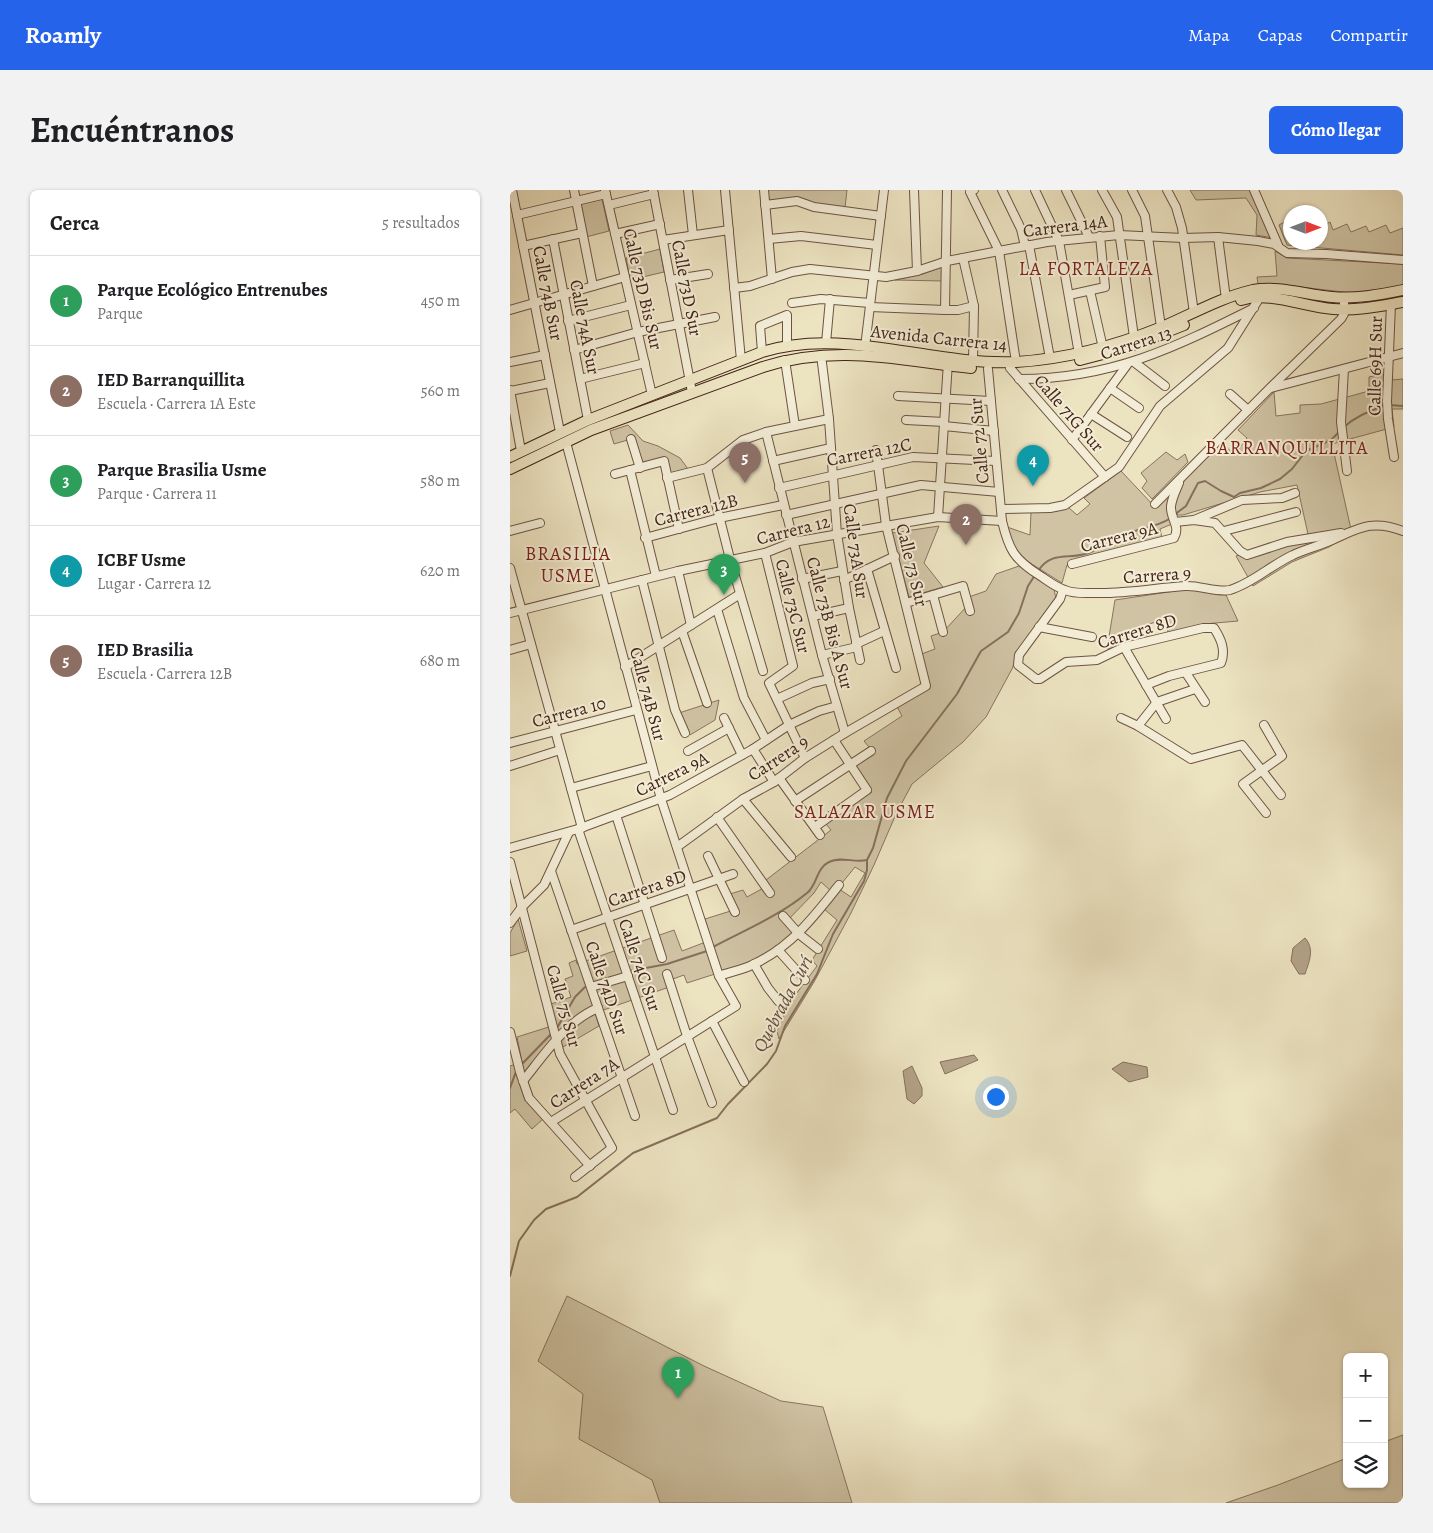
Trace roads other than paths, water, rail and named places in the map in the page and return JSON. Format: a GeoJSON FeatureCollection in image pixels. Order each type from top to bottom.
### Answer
{"type":"FeatureCollection","features":[{"type":"Feature","properties":{"kind":"main road","name":"Avenida Carrera 14"},"geometry":{"type":"LineString","coordinates":[[510,457],[588,420],[762,352],[787,345],[826,343],[865,347],[988,369],[1079,354],[1103,348],[1134,338],[1246,292],[1264,289],[1344,298],[1369,297],[1403,290]]}},
{"type":"Feature","properties":{"kind":"main road","name":"Avenida Carrera 14"},"geometry":{"type":"LineString","coordinates":[[510,469],[608,424],[763,366],[785,360],[821,355],[848,354],[1013,365],[1069,362],[1116,352],[1239,301],[1260,297],[1324,308],[1344,309],[1403,302]]}},
{"type":"Feature","properties":{"kind":"street","name":"Calle 74B Sur"},"geometry":{"type":"LineString","coordinates":[[512,190],[560,432]]}},
{"type":"Feature","properties":{"kind":"street"},"geometry":{"type":"LineString","coordinates":[[574,190],[593,286]]}},
{"type":"Feature","properties":{"kind":"street"},"geometry":{"type":"LineString","coordinates":[[688,190],[693,235]]}},
{"type":"Feature","properties":{"kind":"street"},"geometry":{"type":"LineString","coordinates":[[725,190],[741,360]]}},
{"type":"Feature","properties":{"kind":"street"},"geometry":{"type":"LineString","coordinates":[[764,190],[772,279]]}},
{"type":"Feature","properties":{"kind":"street"},"geometry":{"type":"LineString","coordinates":[[865,347],[884,190]]}},
{"type":"Feature","properties":{"kind":"street"},"geometry":{"type":"LineString","coordinates":[[914,190],[917,271]]}},
{"type":"Feature","properties":{"kind":"street"},"geometry":{"type":"LineString","coordinates":[[946,310],[947,190]]}},
{"type":"Feature","properties":{"kind":"street"},"geometry":{"type":"LineString","coordinates":[[1002,190],[1027,246],[1050,358]]}},
{"type":"Feature","properties":{"kind":"street"},"geometry":{"type":"LineString","coordinates":[[1035,190],[1059,241],[1079,354]]}},
{"type":"Feature","properties":{"kind":"street"},"geometry":{"type":"LineString","coordinates":[[1066,190],[1089,237]]}},
{"type":"Feature","properties":{"kind":"street"},"geometry":{"type":"LineString","coordinates":[[1102,190],[1117,217],[1134,338]]}},
{"type":"Feature","properties":{"kind":"street"},"geometry":{"type":"LineString","coordinates":[[1132,190],[1145,216],[1161,327]]}},
{"type":"Feature","properties":{"kind":"street"},"geometry":{"type":"LineString","coordinates":[[1167,190],[1176,208],[1184,238],[1194,313]]}},
{"type":"Feature","properties":{"kind":"street"},"geometry":{"type":"LineString","coordinates":[[1254,190],[1278,245]]}},
{"type":"Feature","properties":{"kind":"street","name":"Calle 71G Sur"},"geometry":{"type":"LineString","coordinates":[[972,191],[999,251],[1013,365],[1019,380],[1105,477]]}},
{"type":"Feature","properties":{"kind":"street"},"geometry":{"type":"LineString","coordinates":[[517,214],[576,201],[606,192]]}},
{"type":"Feature","properties":{"kind":"street","name":"Calle 73D Bis Sur"},"geometry":{"type":"LineString","coordinates":[[606,192],[652,395]]}},
{"type":"Feature","properties":{"kind":"street"},"geometry":{"type":"LineString","coordinates":[[609,205],[654,192]]}},
{"type":"Feature","properties":{"kind":"street","name":"Calle 73D Sur"},"geometry":{"type":"LineString","coordinates":[[654,192],[692,392]]}},
{"type":"Feature","properties":{"kind":"street"},"geometry":{"type":"LineString","coordinates":[[766,205],[797,201],[818,208],[881,216]]}},
{"type":"Feature","properties":{"kind":"street"},"geometry":{"type":"LineString","coordinates":[[615,234],[660,224]]}},
{"type":"Feature","properties":{"kind":"street"},"geometry":{"type":"LineString","coordinates":[[663,240],[729,230]]}},
{"type":"Feature","properties":{"kind":"street"},"geometry":{"type":"LineString","coordinates":[[523,246],[582,233]]}},
{"type":"Feature","properties":{"kind":"street","name":"Carrera 14A"},"geometry":{"type":"LineString","coordinates":[[734,288],[750,286],[810,269],[886,277],[917,271],[947,261],[999,251],[1089,237],[1120,235],[1184,238],[1218,237],[1258,240],[1278,245],[1287,253],[1403,260]]}},
{"type":"Feature","properties":{"kind":"street"},"geometry":{"type":"LineString","coordinates":[[769,239],[801,236],[877,245]]}},
{"type":"Feature","properties":{"kind":"street"},"geometry":{"type":"LineString","coordinates":[[1069,295],[1105,287],[1100,236]]}},
{"type":"Feature","properties":{"kind":"street"},"geometry":{"type":"LineString","coordinates":[[1218,237],[1226,299]]}},
{"type":"Feature","properties":{"kind":"street","name":"Calle 74A Sur"},"geometry":{"type":"LineString","coordinates":[[552,240],[588,420]]}},
{"type":"Feature","properties":{"kind":"street"},"geometry":{"type":"LineString","coordinates":[[962,258],[974,306],[973,361]]}},
{"type":"Feature","properties":{"kind":"street"},"geometry":{"type":"LineString","coordinates":[[670,280],[708,274]]}},
{"type":"Feature","properties":{"kind":"street"},"geometry":{"type":"LineString","coordinates":[[510,310],[625,277]]}},
{"type":"Feature","properties":{"kind":"street"},"geometry":{"type":"LineString","coordinates":[[1090,291],[1103,348]]}},
{"type":"Feature","properties":{"kind":"street"},"geometry":{"type":"LineString","coordinates":[[1001,509],[1050,508],[1065,505],[1105,477],[1124,461],[1160,406],[1228,348],[1260,297]]}},
{"type":"Feature","properties":{"kind":"street"},"geometry":{"type":"LineString","coordinates":[[1155,504],[1269,389],[1342,319],[1344,298]]}},
{"type":"Feature","properties":{"kind":"street"},"geometry":{"type":"LineString","coordinates":[[792,303],[830,299],[870,305],[946,310],[958,310],[974,306]]}},
{"type":"Feature","properties":{"kind":"street"},"geometry":{"type":"LineString","coordinates":[[826,343],[830,299]]}},
{"type":"Feature","properties":{"kind":"street","name":"Calle 69H Sur"},"geometry":{"type":"LineString","coordinates":[[1391,304],[1387,410],[1394,457]]}},
{"type":"Feature","properties":{"kind":"street"},"geometry":{"type":"LineString","coordinates":[[568,321],[632,305]]}},
{"type":"Feature","properties":{"kind":"street","name":"Carrera 13"},"geometry":{"type":"LineString","coordinates":[[1019,380],[1073,376],[1130,363],[1189,341],[1254,307]]}},
{"type":"Feature","properties":{"kind":"street"},"geometry":{"type":"LineString","coordinates":[[762,352],[760,326],[787,315],[787,345]]}},
{"type":"Feature","properties":{"kind":"street"},"geometry":{"type":"LineString","coordinates":[[574,350],[638,332],[715,317]]}},
{"type":"Feature","properties":{"kind":"street"},"geometry":{"type":"LineString","coordinates":[[1269,389],[1403,353]]}},
{"type":"Feature","properties":{"kind":"street"},"geometry":{"type":"LineString","coordinates":[[510,362],[545,355]]}},
{"type":"Feature","properties":{"kind":"street","name":"Calle 73A Sur"},"geometry":{"type":"LineString","coordinates":[[821,355],[829,419],[837,534],[842,571],[860,660]]}},
{"type":"Feature","properties":{"kind":"street"},"geometry":{"type":"LineString","coordinates":[[785,360],[795,426]]}},
{"type":"Feature","properties":{"kind":"street"},"geometry":{"type":"LineString","coordinates":[[938,517],[948,362]]}},
{"type":"Feature","properties":{"kind":"street"},"geometry":{"type":"LineString","coordinates":[[580,380],[645,363]]}},
{"type":"Feature","properties":{"kind":"street"},"geometry":{"type":"LineString","coordinates":[[1072,440],[1130,363],[1165,386]]}},
{"type":"Feature","properties":{"kind":"street","name":"Calle 72 Sur"},"geometry":{"type":"LineString","coordinates":[[988,369],[1002,521],[1008,541],[1018,560],[1048,581]]}},
{"type":"Feature","properties":{"kind":"street"},"geometry":{"type":"LineString","coordinates":[[1344,369],[1341,430],[1347,471]]}},
{"type":"Feature","properties":{"kind":"street"},"geometry":{"type":"LineString","coordinates":[[522,451],[510,391],[550,383]]}},
{"type":"Feature","properties":{"kind":"street"},"geometry":{"type":"LineString","coordinates":[[1110,388],[1139,408]]}},
{"type":"Feature","properties":{"kind":"street"},"geometry":{"type":"LineString","coordinates":[[1230,394],[1248,410]]}},
{"type":"Feature","properties":{"kind":"street"},"geometry":{"type":"LineString","coordinates":[[898,396],[991,401]]}},
{"type":"Feature","properties":{"kind":"street"},"geometry":{"type":"LineString","coordinates":[[1091,414],[1126,437]]}},
{"type":"Feature","properties":{"kind":"street"},"geometry":{"type":"LineString","coordinates":[[667,478],[706,468],[743,440],[766,432],[829,419]]}},
{"type":"Feature","properties":{"kind":"street"},"geometry":{"type":"LineString","coordinates":[[906,420],[994,431]]}},
{"type":"Feature","properties":{"kind":"street","name":"Calle 73B Bis A Sur"},"geometry":{"type":"LineString","coordinates":[[766,432],[802,580],[844,733]]}},
{"type":"Feature","properties":{"kind":"street"},"geometry":{"type":"LineString","coordinates":[[631,439],[640,468]]}},
{"type":"Feature","properties":{"kind":"street","name":"Calle 74B Sur"},"geometry":{"type":"LineString","coordinates":[[566,442],[624,667],[661,799],[711,954],[719,976],[736,1006]]}},
{"type":"Feature","properties":{"kind":"street"},"geometry":{"type":"LineString","coordinates":[[773,461],[831,448]]}},
{"type":"Feature","properties":{"kind":"street","name":"Calle 73 Sur"},"geometry":{"type":"LineString","coordinates":[[876,450],[886,525],[926,686]]}},
{"type":"Feature","properties":{"kind":"street","name":"Carrera 12C"},"geometry":{"type":"LineString","coordinates":[[779,488],[913,457],[996,461]]}},
{"type":"Feature","properties":{"kind":"street"},"geometry":{"type":"LineString","coordinates":[[615,474],[664,461],[679,529]]}},
{"type":"Feature","properties":{"kind":"street"},"geometry":{"type":"LineString","coordinates":[[706,468],[763,671]]}},
{"type":"Feature","properties":{"kind":"street"},"geometry":{"type":"LineString","coordinates":[[630,470],[656,576]]}},
{"type":"Feature","properties":{"kind":"street"},"geometry":{"type":"LineString","coordinates":[[1180,479],[1172,499],[1173,518],[1215,523],[1242,552],[1251,554],[1287,542],[1347,532],[1376,524],[1403,531]]}},
{"type":"Feature","properties":{"kind":"street"},"geometry":{"type":"LineString","coordinates":[[786,515],[921,485],[999,492]]}},
{"type":"Feature","properties":{"kind":"street"},"geometry":{"type":"LineString","coordinates":[[1194,520],[1242,500],[1282,498],[1295,493]]}},
{"type":"Feature","properties":{"kind":"street","name":"Carrera 12B"},"geometry":{"type":"LineString","coordinates":[[646,538],[719,518],[784,505]]}},
{"type":"Feature","properties":{"kind":"street"},"geometry":{"type":"LineString","coordinates":[[1224,531],[1296,512]]}},
{"type":"Feature","properties":{"kind":"street","name":"Carrera 12"},"geometry":{"type":"LineString","coordinates":[[510,613],[656,576],[764,553],[793,542],[938,517],[1002,521]]}},
{"type":"Feature","properties":{"kind":"street","name":"Carrera 9A"},"geometry":{"type":"LineString","coordinates":[[1072,564],[1174,538],[1177,530],[1173,518]]}},
{"type":"Feature","properties":{"kind":"street"},"geometry":{"type":"LineString","coordinates":[[510,531],[540,523]]}},
{"type":"Feature","properties":{"kind":"street","name":"Carrera 9"},"geometry":{"type":"LineString","coordinates":[[1048,581],[1063,590],[1075,593],[1142,592],[1192,586],[1228,591],[1254,579],[1293,555],[1331,541],[1347,532]]}},
{"type":"Feature","properties":{"kind":"street","name":"Calle 73C Sur"},"geometry":{"type":"LineString","coordinates":[[764,553],[793,666],[769,683],[777,699]]}},
{"type":"Feature","properties":{"kind":"street"},"geometry":{"type":"LineString","coordinates":[[844,580],[894,556]]}},
{"type":"Feature","properties":{"kind":"street","name":"Calle 74C Sur"},"geometry":{"type":"LineString","coordinates":[[510,568],[571,788],[580,828],[673,1110]]}},
{"type":"Feature","properties":{"kind":"street"},"geometry":{"type":"LineString","coordinates":[[867,569],[896,668]]}},
{"type":"Feature","properties":{"kind":"street"},"geometry":{"type":"LineString","coordinates":[[678,571],[691,625]]}},
{"type":"Feature","properties":{"kind":"street"},"geometry":{"type":"LineString","coordinates":[[802,580],[842,571]]}},
{"type":"Feature","properties":{"kind":"street"},"geometry":{"type":"LineString","coordinates":[[642,580],[675,710],[685,733]]}},
{"type":"Feature","properties":{"kind":"street"},"geometry":{"type":"LineString","coordinates":[[906,603],[963,586],[970,611]]}},
{"type":"Feature","properties":{"kind":"street"},"geometry":{"type":"LineString","coordinates":[[1063,590],[1060,599],[1039,627],[1092,637]]}},
{"type":"Feature","properties":{"kind":"street"},"geometry":{"type":"LineString","coordinates":[[624,667],[740,594]]}},
{"type":"Feature","properties":{"kind":"street"},"geometry":{"type":"LineString","coordinates":[[933,595],[943,632]]}},
{"type":"Feature","properties":{"kind":"street"},"geometry":{"type":"LineString","coordinates":[[812,616],[849,608]]}},
{"type":"Feature","properties":{"kind":"street"},"geometry":{"type":"LineString","coordinates":[[717,609],[744,698],[766,740]]}},
{"type":"Feature","properties":{"kind":"street","name":"Carrera 8D"},"geometry":{"type":"LineString","coordinates":[[1039,627],[1019,655],[1018,665],[1038,679],[1066,662],[1097,660],[1124,647],[1194,630],[1214,628],[1221,639],[1224,656],[1221,663],[1186,673]]}},
{"type":"Feature","properties":{"kind":"street"},"geometry":{"type":"LineString","coordinates":[[682,631],[707,703]]}},
{"type":"Feature","properties":{"kind":"street"},"geometry":{"type":"LineString","coordinates":[[822,655],[857,645],[884,631]]}},
{"type":"Feature","properties":{"kind":"street"},"geometry":{"type":"LineString","coordinates":[[510,650],[531,644]]}},
{"type":"Feature","properties":{"kind":"street"},"geometry":{"type":"LineString","coordinates":[[1124,647],[1166,718]]}},
{"type":"Feature","properties":{"kind":"street"},"geometry":{"type":"LineString","coordinates":[[1146,685],[1169,676],[1186,673],[1204,702]]}},
{"type":"Feature","properties":{"kind":"street"},"geometry":{"type":"LineString","coordinates":[[805,758],[777,699],[812,684],[830,679]]}},
{"type":"Feature","properties":{"kind":"street","name":"Carrera 9"},"geometry":{"type":"LineString","coordinates":[[677,847],[743,799],[777,780],[805,758],[844,733],[926,686]]}},
{"type":"Feature","properties":{"kind":"street"},"geometry":{"type":"LineString","coordinates":[[1138,726],[1157,702],[1195,689]]}},
{"type":"Feature","properties":{"kind":"street","name":"Carrera 9A"},"geometry":{"type":"LineString","coordinates":[[510,848],[569,832],[670,796],[753,749],[789,725],[819,711],[837,706]]}},
{"type":"Feature","properties":{"kind":"street","name":"Carrera 10"},"geometry":{"type":"LineString","coordinates":[[510,743],[636,710]]}},
{"type":"Feature","properties":{"kind":"street"},"geometry":{"type":"LineString","coordinates":[[724,718],[742,754]]}},
{"type":"Feature","properties":{"kind":"street"},"geometry":{"type":"LineString","coordinates":[[1121,718],[1138,726],[1191,759],[1242,745],[1281,796]]}},
{"type":"Feature","properties":{"kind":"street"},"geometry":{"type":"LineString","coordinates":[[1264,724],[1282,756],[1242,784],[1266,812]]}},
{"type":"Feature","properties":{"kind":"street"},"geometry":{"type":"LineString","coordinates":[[688,751],[729,728]]}},
{"type":"Feature","properties":{"kind":"street"},"geometry":{"type":"LineString","coordinates":[[814,827],[867,790],[834,740]]}},
{"type":"Feature","properties":{"kind":"street"},"geometry":{"type":"LineString","coordinates":[[753,749],[820,834]]}},
{"type":"Feature","properties":{"kind":"street"},"geometry":{"type":"LineString","coordinates":[[510,766],[560,750]]}},
{"type":"Feature","properties":{"kind":"street"},"geometry":{"type":"LineString","coordinates":[[795,801],[871,751]]}},
{"type":"Feature","properties":{"kind":"street"},"geometry":{"type":"LineString","coordinates":[[571,788],[652,766]]}},
{"type":"Feature","properties":{"kind":"street"},"geometry":{"type":"LineString","coordinates":[[743,799],[791,857]]}},
{"type":"Feature","properties":{"kind":"street"},"geometry":{"type":"LineString","coordinates":[[616,815],[662,958]]}},
{"type":"Feature","properties":{"kind":"street"},"geometry":{"type":"LineString","coordinates":[[717,817],[770,893]]}},
{"type":"Feature","properties":{"kind":"street"},"geometry":{"type":"LineString","coordinates":[[510,924],[512,916],[539,891],[551,871],[569,832]]}},
{"type":"Feature","properties":{"kind":"street"},"geometry":{"type":"LineString","coordinates":[[708,856],[735,912]]}},
{"type":"Feature","properties":{"kind":"street","name":"Calle 75 Sur"},"geometry":{"type":"LineString","coordinates":[[510,862],[555,1038],[564,1062],[612,1148],[590,1166]]}},
{"type":"Feature","properties":{"kind":"street","name":"Calle 74D Sur"},"geometry":{"type":"LineString","coordinates":[[551,871],[635,1116]]}},
{"type":"Feature","properties":{"kind":"street","name":"Carrera 8D"},"geometry":{"type":"LineString","coordinates":[[571,930],[733,874]]}},
{"type":"Feature","properties":{"kind":"street"},"geometry":{"type":"LineString","coordinates":[[719,976],[754,964],[778,950],[799,934],[839,885]]}},
{"type":"Feature","properties":{"kind":"street"},"geometry":{"type":"LineString","coordinates":[[783,916],[799,934],[818,948]]}},
{"type":"Feature","properties":{"kind":"street"},"geometry":{"type":"LineString","coordinates":[[778,950],[805,980]]}},
{"type":"Feature","properties":{"kind":"street"},"geometry":{"type":"LineString","coordinates":[[754,964],[779,1002]]}},
{"type":"Feature","properties":{"kind":"street"},"geometry":{"type":"LineString","coordinates":[[668,974],[687,1036],[712,1103]]}},
{"type":"Feature","properties":{"kind":"street"},"geometry":{"type":"LineString","coordinates":[[591,987],[628,976]]}},
{"type":"Feature","properties":{"kind":"street","name":"Carrera 7A"},"geometry":{"type":"LineString","coordinates":[[551,1122],[736,1006]]}},
{"type":"Feature","properties":{"kind":"street"},"geometry":{"type":"LineString","coordinates":[[523,1081],[555,1038],[585,1015],[598,1008]]}},
{"type":"Feature","properties":{"kind":"street"},"geometry":{"type":"LineString","coordinates":[[712,1021],[744,1082]]}},
{"type":"Feature","properties":{"kind":"street"},"geometry":{"type":"LineString","coordinates":[[510,1032],[520,1072],[531,1100],[590,1166],[575,1178]]}},
{"type":"Feature","properties":{"kind":"waterway"},"geometry":{"type":"LineString","coordinates":[[1389,405],[1403,406]]}},
{"type":"Feature","properties":{"kind":"waterway"},"geometry":{"type":"LineString","coordinates":[[1344,427],[1363,414],[1384,406]]}},
{"type":"Feature","properties":{"kind":"waterway"},"geometry":{"type":"LineString","coordinates":[[1174,515],[1186,506],[1198,483],[1205,481],[1234,497],[1240,493],[1261,488],[1280,479],[1292,469],[1306,451],[1331,440],[1339,432]]}},
{"type":"Feature","properties":{"kind":"waterway"},"geometry":{"type":"LineString","coordinates":[[1038,571],[1044,564],[1057,557],[1078,556],[1093,551],[1103,538],[1125,534],[1159,524],[1171,518]]}},
{"type":"Feature","properties":{"kind":"waterway"},"geometry":{"type":"LineString","coordinates":[[713,947],[762,922],[796,901],[810,890],[821,868],[829,862],[834,860],[867,860],[873,848],[887,798],[906,761],[957,694],[981,651],[1008,632],[1019,613],[1028,586],[1035,575]]}},
{"type":"Feature","properties":{"kind":"waterway","name":"Quebrada Curí"},"geometry":{"type":"LineString","coordinates":[[510,1276],[519,1241],[534,1220],[546,1209],[577,1197],[633,1153],[717,1118],[767,1064],[776,1051],[785,1026],[817,974],[833,934],[864,881],[867,860]]}},
{"type":"Feature","properties":{"kind":"waterway"},"geometry":{"type":"LineString","coordinates":[[630,971],[667,964],[707,951]]}},
{"type":"Feature","properties":{"kind":"waterway"},"geometry":{"type":"LineString","coordinates":[[557,1028],[575,997],[585,987]]}},
{"type":"Feature","properties":{"kind":"waterway"},"geometry":{"type":"LineString","coordinates":[[522,1064],[552,1033]]}},
{"type":"Feature","properties":{"kind":"waterway"},"geometry":{"type":"LineString","coordinates":[[510,1088],[517,1069]]}},
{"type":"Feature","properties":{"kind":"place","name":"IED Brasilia"},"geometry":{"type":"Point","coordinates":[745,483]}},
{"type":"Feature","properties":{"kind":"place","name":"ICBF Usme"},"geometry":{"type":"Point","coordinates":[1033,486]}},
{"type":"Feature","properties":{"kind":"place","name":"IED Barranquillita"},"geometry":{"type":"Point","coordinates":[966,545]}},
{"type":"Feature","properties":{"kind":"place","name":"Parque Brasilia Usme"},"geometry":{"type":"Point","coordinates":[724,595]}},
{"type":"Feature","properties":{"kind":"place","name":"Parque Ecológico Entrenubes"},"geometry":{"type":"Point","coordinates":[678,1398]}},
{"type":"Feature","properties":{"kind":"district","name":"LA FORTALEZA"},"geometry":{"type":"Point","coordinates":[1086,269]}},
{"type":"Feature","properties":{"kind":"district","name":"BARRANQUILLITA"},"geometry":{"type":"Point","coordinates":[1287,448]}},
{"type":"Feature","properties":{"kind":"district","name":"BRASILIA USME"},"geometry":{"type":"Point","coordinates":[568,565]}},
{"type":"Feature","properties":{"kind":"district","name":"SALAZAR USME"},"geometry":{"type":"Point","coordinates":[865,812]}}]}
